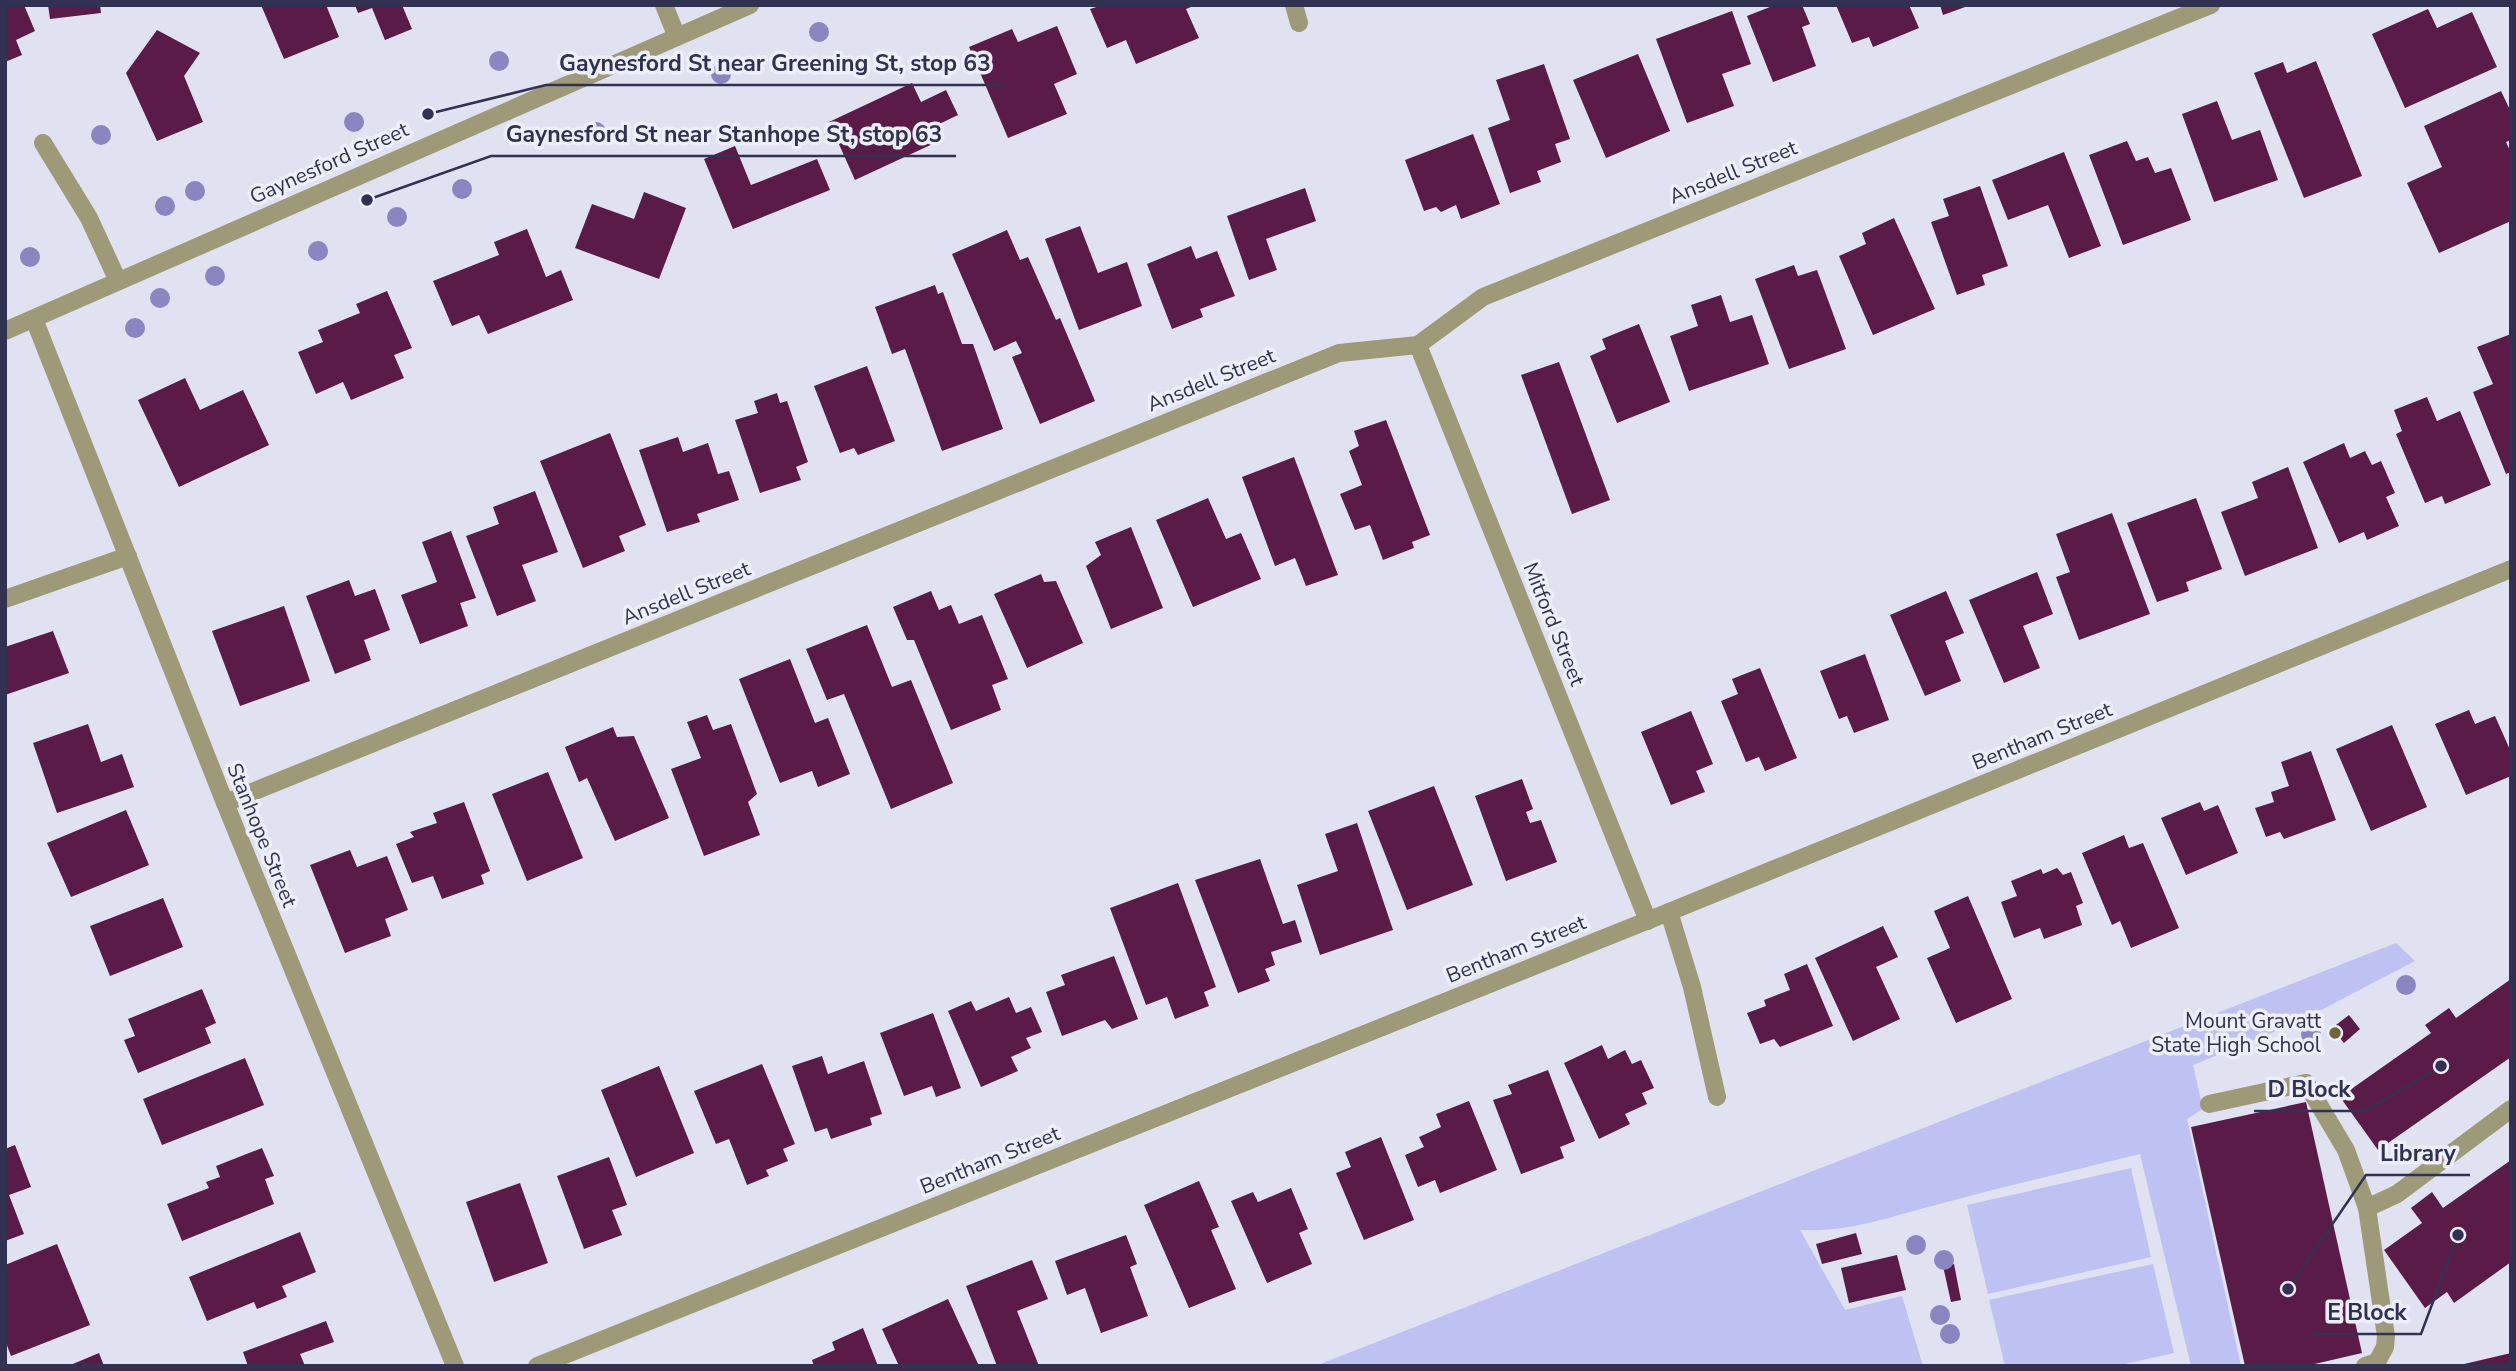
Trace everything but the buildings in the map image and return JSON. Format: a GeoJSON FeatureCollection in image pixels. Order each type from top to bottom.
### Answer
{"type":"FeatureCollection","features":[{"type":"Feature","properties":{"kind":"street"},"geometry":{"type":"LineString","coordinates":[[664,5],[677,37]]}},
{"type":"Feature","properties":{"kind":"street","name":"Gaynesford Street"},"geometry":{"type":"LineString","coordinates":[[5,331],[750,5]]}},
{"type":"Feature","properties":{"kind":"street"},"geometry":{"type":"LineString","coordinates":[[1294,5],[1299,23]]}},
{"type":"Feature","properties":{"kind":"street","name":"Ansdell Street"},"geometry":{"type":"LineString","coordinates":[[225,803],[1339,353],[1418,345],[1483,297],[2168,13],[2211,5]]}},
{"type":"Feature","properties":{"kind":"street"},"geometry":{"type":"LineString","coordinates":[[43,143],[89,218],[118,281]]}},
{"type":"Feature","properties":{"kind":"street","name":"Stanhope Street"},"geometry":{"type":"LineString","coordinates":[[34,319],[225,803],[454,1366]]}},
{"type":"Feature","properties":{"kind":"street","name":"Mitford Street"},"geometry":{"type":"LineString","coordinates":[[1418,345],[1648,920]]}},
{"type":"Feature","properties":{"kind":"street"},"geometry":{"type":"LineString","coordinates":[[5,599],[128,556]]}},
{"type":"Feature","properties":{"kind":"street","name":"Bentham Street"},"geometry":{"type":"LineString","coordinates":[[537,1366],[1669,912],[2511,569]]}},
{"type":"Feature","properties":{"kind":"street"},"geometry":{"type":"LineString","coordinates":[[1669,912],[1692,987],[1717,1097]]}},
{"type":"Feature","properties":{"kind":"street"},"geometry":{"type":"LineString","coordinates":[[2209,1104],[2306,1083],[2346,1150],[2367,1208],[2386,1336],[2385,1347],[2377,1362],[2365,1366]]}},
{"type":"Feature","properties":{"kind":"street"},"geometry":{"type":"LineString","coordinates":[[2367,1208],[2397,1194],[2511,1109]]}},
{"type":"Feature","properties":{"kind":"shaded area"},"geometry":{"type":"Polygon","coordinates":[[[2396,943],[2415,961],[2300,1021],[2193,1065],[2203,1109],[2187,1119],[2241,1366],[2191,1366],[2140,1154],[1874,1222],[1838,1229],[1800,1230],[1845,1310],[1902,1296],[1923,1366],[1315,1366],[2396,943]]]}},
{"type":"Feature","properties":{"kind":"shaded area"},"geometry":{"type":"Polygon","coordinates":[[[2131,1168],[2151,1257],[1988,1294],[1967,1205],[2131,1168]]]}},
{"type":"Feature","properties":{"kind":"shaded area"},"geometry":{"type":"Polygon","coordinates":[[[2153,1264],[2174,1353],[2116,1366],[2005,1366],[1989,1300],[2153,1264]]]}},
{"type":"Feature","properties":{"kind":"place","name":"Gaynesford St near Greening St, stop 63"},"geometry":{"type":"Point","coordinates":[428,114]}},
{"type":"Feature","properties":{"kind":"place","name":"Gaynesford St near Stanhope St, stop 63"},"geometry":{"type":"Point","coordinates":[367,200]}},
{"type":"Feature","properties":{"kind":"place","name":"Mount Gravatt State High School"},"geometry":{"type":"Point","coordinates":[2335,1033]}},
{"type":"Feature","properties":{"kind":"place","name":"D Block"},"geometry":{"type":"Point","coordinates":[2441,1066]}},
{"type":"Feature","properties":{"kind":"place","name":"E Block"},"geometry":{"type":"Point","coordinates":[2458,1235]}},
{"type":"Feature","properties":{"kind":"place","name":"Library"},"geometry":{"type":"Point","coordinates":[2288,1289]}}]}
